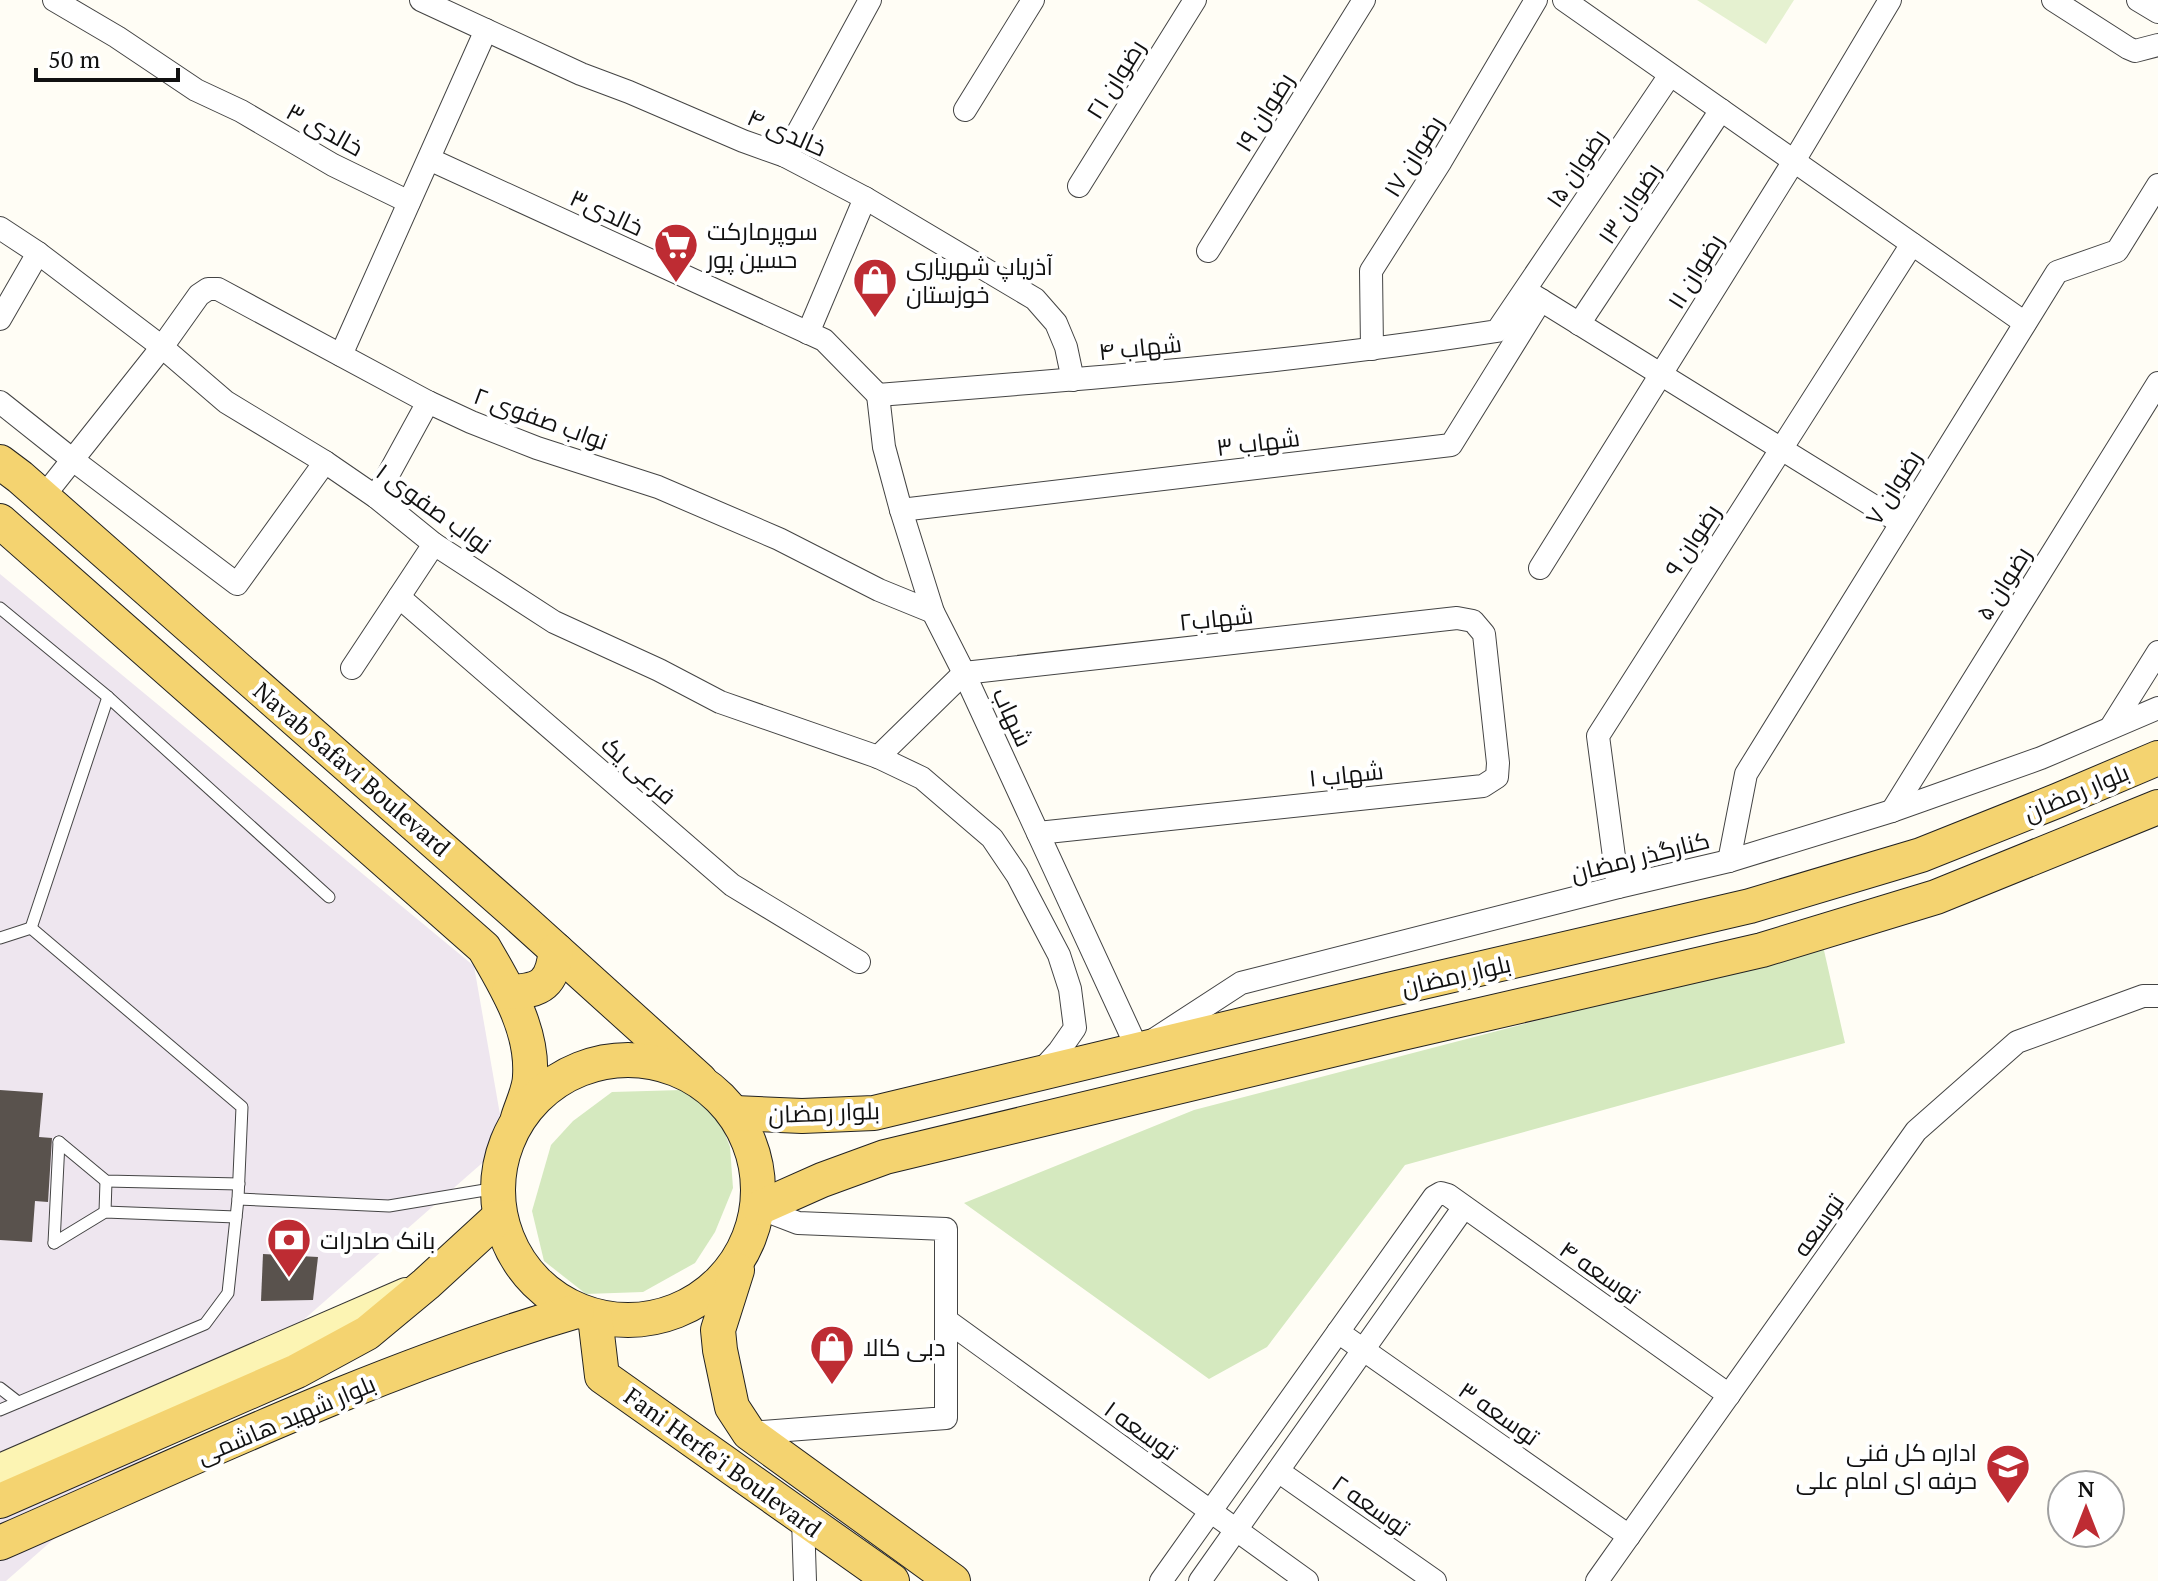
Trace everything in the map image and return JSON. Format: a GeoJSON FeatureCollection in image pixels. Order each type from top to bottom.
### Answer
{"type":"FeatureCollection","features":[{"type":"Feature","properties":{"kind":"main road","name":"Navab Safavi Boulevard"},"geometry":{"type":"LineString","coordinates":[[0,462],[700,1080]]}},
{"type":"Feature","properties":{"kind":"main road","name":"Navab Safavi Boulevard"},"geometry":{"type":"LineString","coordinates":[[0,521],[484,948],[509,992],[528,1041],[531,1078],[518,1118]]}},
{"type":"Feature","properties":{"kind":"main road","name":"بلوار رمضان"},"geometry":{"type":"LineString","coordinates":[[735,1113],[802,1116],[874,1113],[1750,906],[1921,855],[2158,758]]}},
{"type":"Feature","properties":{"kind":"main road","name":"بلوار رمضان"},"geometry":{"type":"LineString","coordinates":[[759,1208],[885,1157],[1762,950],[1936,897],[2158,807]]}},
{"type":"Feature","properties":{"kind":"main road"},"geometry":{"type":"LineString","coordinates":[[509,992],[541,987],[553,970],[556,950]]}},
{"type":"Feature","properties":{"kind":"main road"},"geometry":{"type":"LineString","coordinates":[[1388,990],[1398,1034]]}},
{"type":"Feature","properties":{"kind":"main road"},"geometry":{"type":"LineString","coordinates":[[741,1259],[713,1291],[677,1312],[636,1321],[586,1314],[541,1289],[514,1256],[498,1202],[497,1180],[505,1143],[518,1118],[554,1081],[602,1061],[653,1061],[700,1080],[735,1113],[756,1158],[759,1208],[718,1330],[732,1407],[749,1433],[953,1581]]}},
{"type":"Feature","properties":{"kind":"main road","name":"بلوار شهید هاشمی"},"geometry":{"type":"LineString","coordinates":[[0,1501],[297,1371],[367,1333],[426,1284],[498,1202]]}},
{"type":"Feature","properties":{"kind":"main road","name":"بلوار شهید هاشمی"},"geometry":{"type":"LineString","coordinates":[[0,1543],[312,1406],[489,1338],[586,1314]]}},
{"type":"Feature","properties":{"kind":"main road","name":"Fani Herfe'i Boulevard"},"geometry":{"type":"LineString","coordinates":[[586,1314],[602,1376],[892,1581]]}},
{"type":"Feature","properties":{"kind":"street","name":"خالدی ۳"},"geometry":{"type":"LineString","coordinates":[[54,0],[117,37],[196,90],[241,111],[333,165],[409,202]]}},
{"type":"Feature","properties":{"kind":"street","name":"خالدی ۴"},"geometry":{"type":"LineString","coordinates":[[421,0],[581,74],[785,156],[865,198],[1035,299],[1056,323],[1066,347],[1073,380]]}},
{"type":"Feature","properties":{"kind":"street"},"geometry":{"type":"LineString","coordinates":[[965,110],[1033,0]]}},
{"type":"Feature","properties":{"kind":"street","name":"رضوان ۲۱"},"geometry":{"type":"LineString","coordinates":[[1079,186],[1195,0]]}},
{"type":"Feature","properties":{"kind":"street","name":"رضوان ۱۹"},"geometry":{"type":"LineString","coordinates":[[1208,251],[1364,0]]}},
{"type":"Feature","properties":{"kind":"street","name":"رضوان ۱۷"},"geometry":{"type":"LineString","coordinates":[[1372,349],[1371,271],[1441,161],[1536,0]]}},
{"type":"Feature","properties":{"kind":"street"},"geometry":{"type":"LineString","coordinates":[[1564,0],[2025,323]]}},
{"type":"Feature","properties":{"kind":"street","name":"رضوان ۱۱"},"geometry":{"type":"LineString","coordinates":[[1540,568],[1794,161],[1890,0]]}},
{"type":"Feature","properties":{"kind":"street"},"geometry":{"type":"LineString","coordinates":[[2053,0],[2128,48],[2135,51],[2158,45]]}},
{"type":"Feature","properties":{"kind":"street"},"geometry":{"type":"LineString","coordinates":[[2138,0],[2158,12]]}},
{"type":"Feature","properties":{"kind":"street"},"geometry":{"type":"LineString","coordinates":[[785,156],[866,1]]}},
{"type":"Feature","properties":{"kind":"street"},"geometry":{"type":"LineString","coordinates":[[341,355],[486,30]]}},
{"type":"Feature","properties":{"kind":"street","name":"رضوان ۱۵"},"geometry":{"type":"LineString","coordinates":[[1533,295],[1670,75]]}},
{"type":"Feature","properties":{"kind":"street","name":"رضوان ۱۳"},"geometry":{"type":"LineString","coordinates":[[1579,324],[1721,110]]}},
{"type":"Feature","properties":{"kind":"street","name":"خالدی۳"},"geometry":{"type":"LineString","coordinates":[[429,159],[824,340],[878,395]]}},
{"type":"Feature","properties":{"kind":"street","name":"رضوان ۷"},"geometry":{"type":"LineString","coordinates":[[1729,861],[1746,774],[2057,272],[2117,251],[2158,185]]}},
{"type":"Feature","properties":{"kind":"street"},"geometry":{"type":"LineString","coordinates":[[808,333],[865,198]]}},
{"type":"Feature","properties":{"kind":"street","name":"نواب صفوی ۱"},"geometry":{"type":"LineString","coordinates":[[0,228],[162,347],[226,402],[325,462],[376,497],[434,544],[554,622],[720,702],[878,757],[922,778],[992,838],[1017,875],[1059,955],[1070,989],[1075,1028],[1039,1074]]}},
{"type":"Feature","properties":{"kind":"street","name":"رضوان ۹"},"geometry":{"type":"LineString","coordinates":[[1618,887],[1598,736],[1912,244]]}},
{"type":"Feature","properties":{"kind":"street"},"geometry":{"type":"LineString","coordinates":[[0,319],[38,253]]}},
{"type":"Feature","properties":{"kind":"street","name":"نواب صفوی ۲"},"geometry":{"type":"LineString","coordinates":[[43,497],[162,347],[199,295],[208,289],[218,289],[471,422],[537,448],[658,487],[779,539],[879,590],[933,612]]}},
{"type":"Feature","properties":{"kind":"street"},"geometry":{"type":"LineString","coordinates":[[1533,295],[1901,523]]}},
{"type":"Feature","properties":{"kind":"street","name":"شهاب ۴"},"geometry":{"type":"LineString","coordinates":[[878,395],[1073,380],[1406,345],[1497,331],[1533,295]]}},
{"type":"Feature","properties":{"kind":"street","name":"شهاب ۳"},"geometry":{"type":"LineString","coordinates":[[901,510],[1451,445],[1533,295]]}},
{"type":"Feature","properties":{"kind":"street","name":"رضوان ۵"},"geometry":{"type":"LineString","coordinates":[[1892,811],[2158,383]]}},
{"type":"Feature","properties":{"kind":"street","name":"شهاب"},"geometry":{"type":"LineString","coordinates":[[878,395],[884,447],[933,612],[1138,1050]]}},
{"type":"Feature","properties":{"kind":"street"},"geometry":{"type":"LineString","coordinates":[[0,402],[237,584],[325,462]]}},
{"type":"Feature","properties":{"kind":"street"},"geometry":{"type":"LineString","coordinates":[[376,497],[428,402]]}},
{"type":"Feature","properties":{"kind":"street"},"geometry":{"type":"LineString","coordinates":[[352,668],[434,544]]}},
{"type":"Feature","properties":{"kind":"street","name":"فرعی یک"},"geometry":{"type":"LineString","coordinates":[[399,597],[732,885],[859,962]]}},
{"type":"Feature","properties":{"kind":"street","name":"شهاب۲"},"geometry":{"type":"LineString","coordinates":[[964,673],[1457,618],[1473,621]]}},
{"type":"Feature","properties":{"kind":"street","name":"شهاب ۱"},"geometry":{"type":"LineString","coordinates":[[1038,833],[1483,786],[1497,777],[1498,763],[1484,634],[1473,621]]}},
{"type":"Feature","properties":{"kind":"street"},"geometry":{"type":"LineString","coordinates":[[2111,727],[2158,652]]}},
{"type":"Feature","properties":{"kind":"street"},"geometry":{"type":"LineString","coordinates":[[878,757],[964,673]]}},
{"type":"Feature","properties":{"kind":"street","name":"کنارگذر رمضان"},"geometry":{"type":"LineString","coordinates":[[1138,1050],[1241,983],[1729,861],[1892,811],[2041,758],[2158,708]]}},
{"type":"Feature","properties":{"kind":"street","name":"توسعه"},"geometry":{"type":"LineString","coordinates":[[1597,1581],[1916,1131],[2017,1042],[2143,996],[2158,996]]}},
{"type":"Feature","properties":{"kind":"street","name":"توسعه ۴"},"geometry":{"type":"LineString","coordinates":[[1338,1332],[1434,1197],[1441,1193],[1729,1395]]}},
{"type":"Feature","properties":{"kind":"street"},"geometry":{"type":"LineString","coordinates":[[1200,1581],[1464,1207]]}},
{"type":"Feature","properties":{"kind":"street"},"geometry":{"type":"LineString","coordinates":[[749,1433],[946,1418],[946,1229],[798,1223],[759,1208]]}},
{"type":"Feature","properties":{"kind":"street"},"geometry":{"type":"LineString","coordinates":[[0,1469],[426,1284]]}},
{"type":"Feature","properties":{"kind":"street","name":"توسعه ۱"},"geometry":{"type":"LineString","coordinates":[[946,1320],[1307,1581]]}},
{"type":"Feature","properties":{"kind":"street"},"geometry":{"type":"LineString","coordinates":[[1161,1581],[1338,1332]]}},
{"type":"Feature","properties":{"kind":"street","name":"توسعه ۳"},"geometry":{"type":"LineString","coordinates":[[1338,1332],[1629,1536]]}},
{"type":"Feature","properties":{"kind":"street","name":"توسعه ۲"},"geometry":{"type":"LineString","coordinates":[[1278,1471],[1435,1581]]}},
{"type":"Feature","properties":{"kind":"street"},"geometry":{"type":"LineString","coordinates":[[803,1519],[805,1581]]}},
{"type":"Feature","properties":{"kind":"lane"},"geometry":{"type":"LineString","coordinates":[[0,608],[108,697],[329,897]]}},
{"type":"Feature","properties":{"kind":"lane"},"geometry":{"type":"LineString","coordinates":[[31,928],[108,697]]}},
{"type":"Feature","properties":{"kind":"lane"},"geometry":{"type":"LineString","coordinates":[[0,938],[31,928]]}},
{"type":"Feature","properties":{"kind":"lane"},"geometry":{"type":"LineString","coordinates":[[0,1410],[205,1324],[228,1293],[239,1184],[242,1107],[31,928]]}},
{"type":"Feature","properties":{"kind":"lane"},"geometry":{"type":"LineString","coordinates":[[236,1217],[105,1212],[54,1243],[59,1142],[106,1181],[239,1184]]}},
{"type":"Feature","properties":{"kind":"lane"},"geometry":{"type":"LineString","coordinates":[[105,1212],[106,1181]]}},
{"type":"Feature","properties":{"kind":"lane"},"geometry":{"type":"LineString","coordinates":[[238,1199],[389,1206],[498,1202]]}},
{"type":"Feature","properties":{"kind":"lane"},"geometry":{"type":"LineString","coordinates":[[0,1388],[18,1402]]}},
{"type":"Feature","properties":{"kind":"shaded area"},"geometry":{"type":"Polygon","coordinates":[[[0,574],[474,966],[505,1143],[6,1581],[0,1581],[0,574]]]}},
{"type":"Feature","properties":{"kind":"green space"},"geometry":{"type":"Polygon","coordinates":[[[1697,0],[1794,0],[1766,44],[1697,0]]]}},
{"type":"Feature","properties":{"kind":"green space"},"geometry":{"type":"Polygon","coordinates":[[[1823,946],[1845,1043],[1405,1165],[1267,1347],[1209,1379],[964,1203],[1194,1110],[1823,946]]]}},
{"type":"Feature","properties":{"kind":"green space"},"geometry":{"type":"Polygon","coordinates":[[[682,1090],[714,1105],[730,1147],[733,1188],[715,1232],[695,1263],[643,1292],[586,1294],[544,1261],[532,1211],[551,1145],[573,1121],[612,1092],[682,1090]]]}},
{"type":"Feature","properties":{"kind":"building"},"geometry":{"type":"Polygon","coordinates":[[[0,1090],[43,1093],[39,1137],[52,1138],[48,1202],[35,1201],[32,1242],[0,1240],[0,1090]]]}},
{"type":"Feature","properties":{"kind":"building","name":"بانک صادرات"},"geometry":{"type":"Polygon","coordinates":[[[263,1254],[318,1257],[313,1300],[261,1301],[263,1254]]]}},
{"type":"Feature","properties":{"kind":"place","name":"سوپرمارکت حسین پور"},"geometry":{"type":"Point","coordinates":[676,284]}},
{"type":"Feature","properties":{"kind":"place","name":"آذریاپ شهریاری خوزستان"},"geometry":{"type":"Point","coordinates":[875,319]}},
{"type":"Feature","properties":{"kind":"place","name":"بانک صادرات"},"geometry":{"type":"Point","coordinates":[289,1279]}},
{"type":"Feature","properties":{"kind":"place","name":"دبی کالا"},"geometry":{"type":"Point","coordinates":[832,1386]}},
{"type":"Feature","properties":{"kind":"place","name":"اداره کل فنی حرفه ای امام علی"},"geometry":{"type":"Point","coordinates":[2008,1505]}}]}
